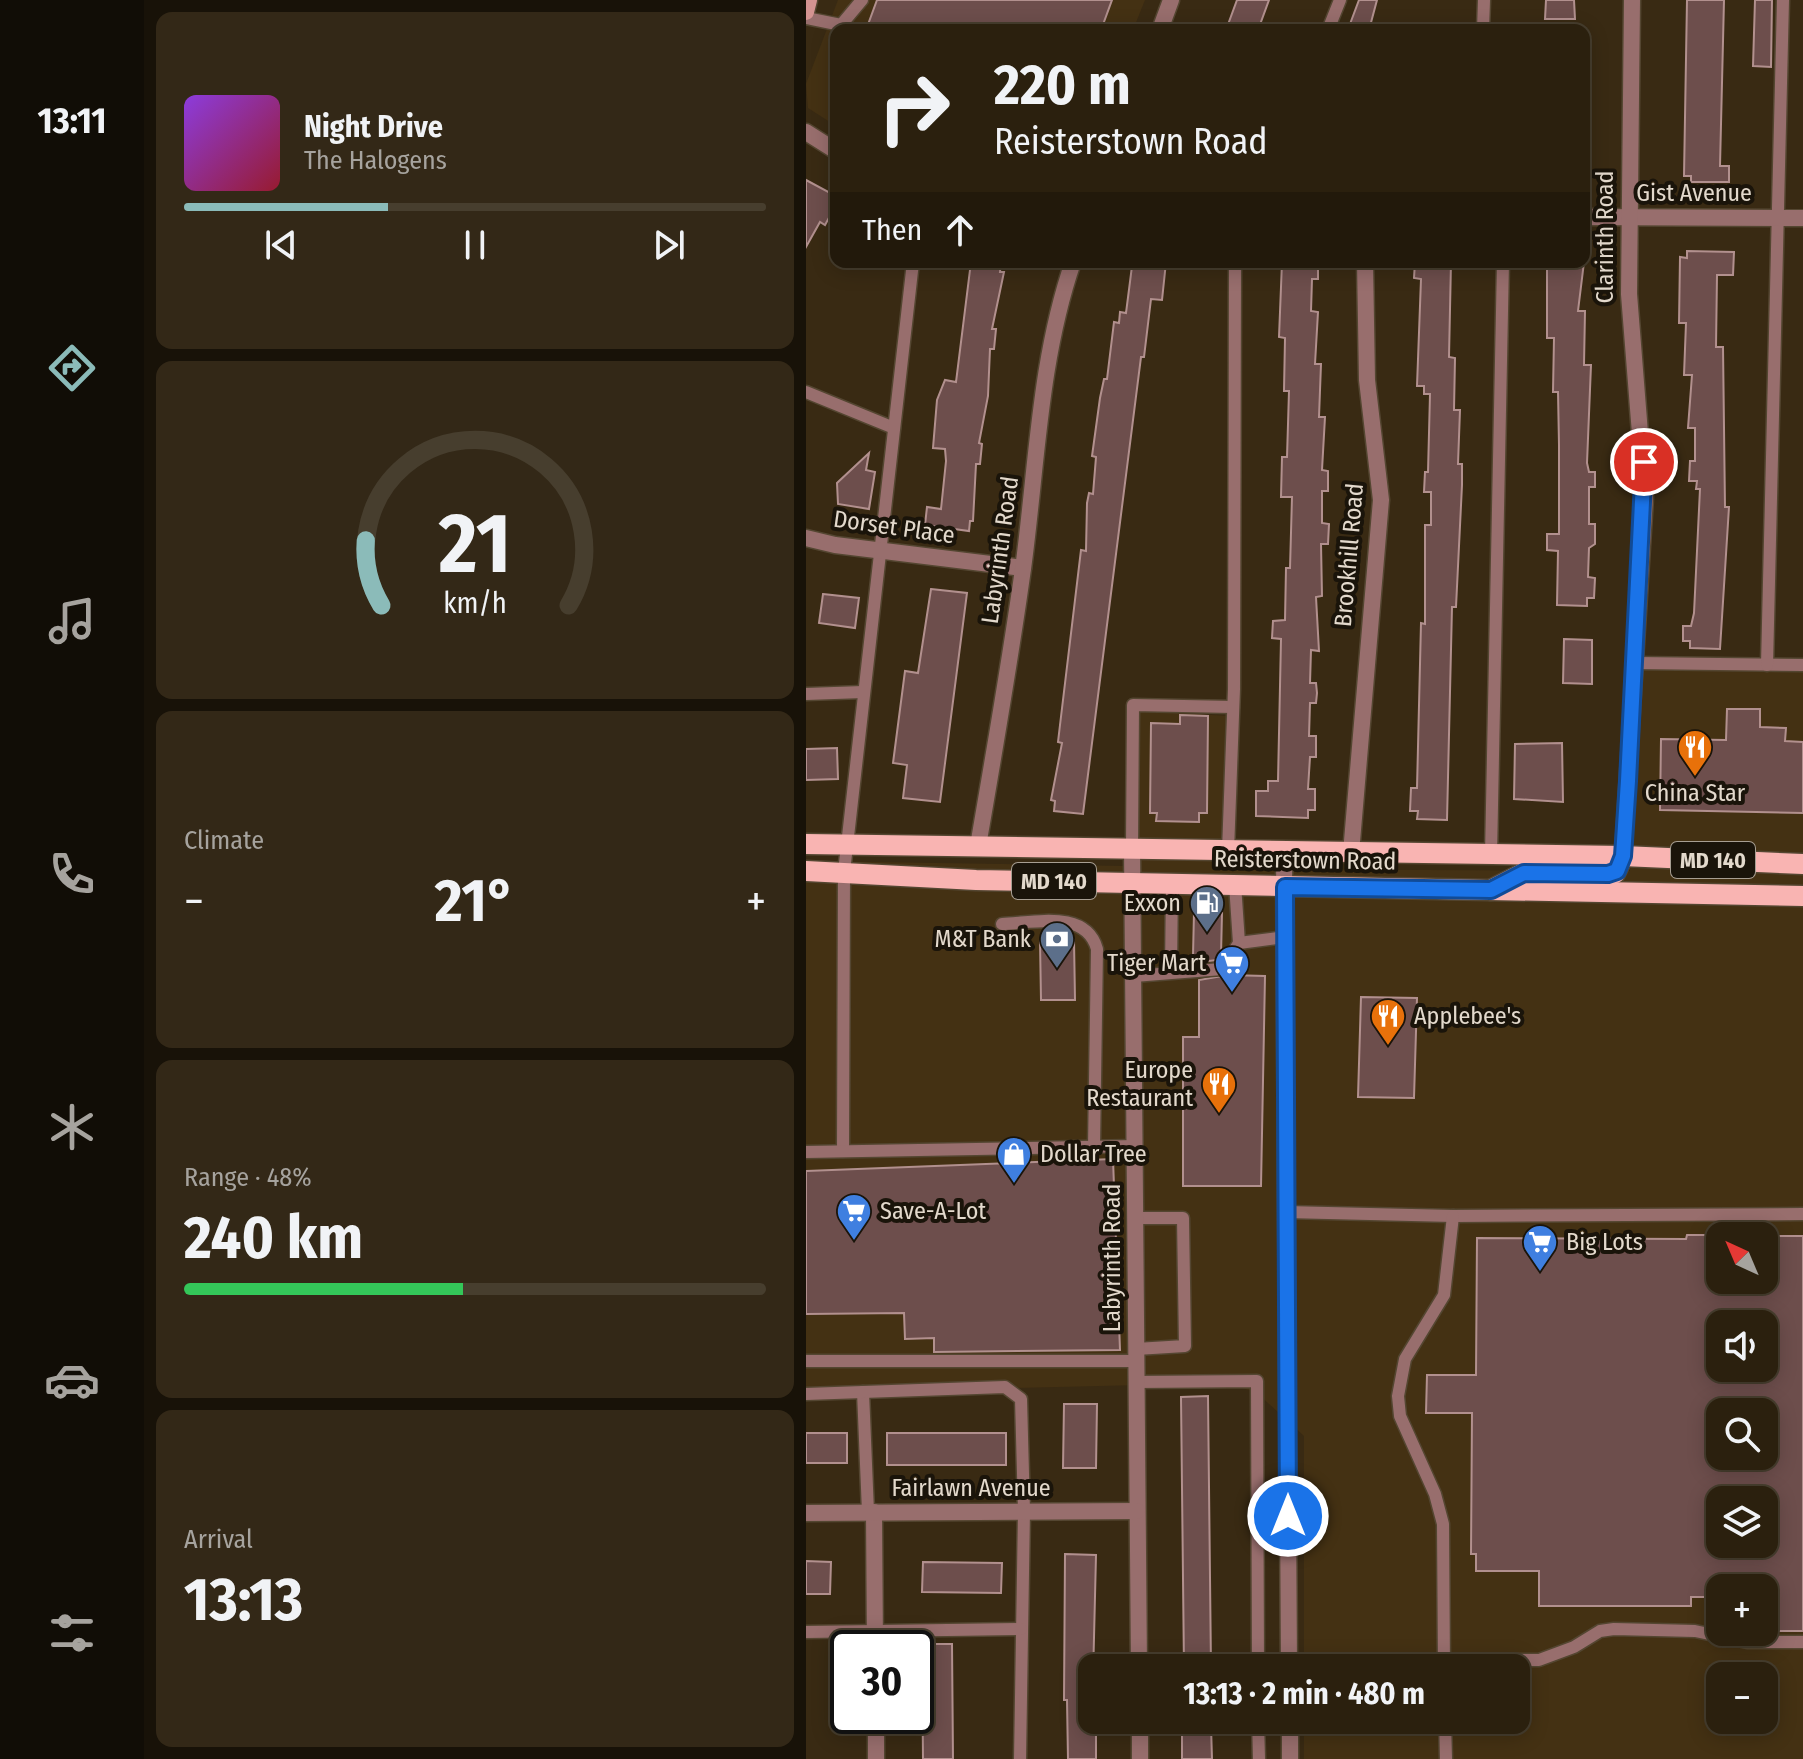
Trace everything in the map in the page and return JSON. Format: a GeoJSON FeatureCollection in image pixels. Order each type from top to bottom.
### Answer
{"type":"FeatureCollection","features":[{"type":"Feature","properties":{"kind":"main road","name":"Reisterstown Road"},"geometry":{"type":"LineString","coordinates":[[806,844],[1623,856],[1803,864]]}},
{"type":"Feature","properties":{"kind":"main road"},"geometry":{"type":"LineString","coordinates":[[1491,890],[1524,873],[1615,873],[1623,856]]}},
{"type":"Feature","properties":{"kind":"main road","name":"Reisterstown Road"},"geometry":{"type":"LineString","coordinates":[[806,871],[976,880],[1803,896]]}},
{"type":"Feature","properties":{"kind":"street"},"geometry":{"type":"LineString","coordinates":[[806,12],[809,0]]}},
{"type":"Feature","properties":{"kind":"street"},"geometry":{"type":"LineString","coordinates":[[1162,24],[1171,0]]}},
{"type":"Feature","properties":{"kind":"street","name":"Clarinth Road"},"geometry":{"type":"LineString","coordinates":[[1623,856],[1636,663],[1644,462],[1631,334],[1628,217],[1632,0]]}},
{"type":"Feature","properties":{"kind":"street"},"geometry":{"type":"LineString","coordinates":[[806,132],[830,147]]}},
{"type":"Feature","properties":{"kind":"street","name":"Gist Avenue"},"geometry":{"type":"LineString","coordinates":[[1590,217],[1803,218]]}},
{"type":"Feature","properties":{"kind":"street","name":"Labyrinth Road"},"geometry":{"type":"LineString","coordinates":[[978,846],[1023,568],[1046,372],[1071,268]]}},
{"type":"Feature","properties":{"kind":"street","name":"Brookhill Road"},"geometry":{"type":"LineString","coordinates":[[1351,853],[1381,500],[1367,380],[1365,268]]}},
{"type":"Feature","properties":{"kind":"street","name":"Dorset Place"},"geometry":{"type":"LineString","coordinates":[[806,538],[880,551],[1023,568]]}},
{"type":"Feature","properties":{"kind":"street","name":"Labyrinth Road"},"geometry":{"type":"LineString","coordinates":[[1132,848],[1139,1654]]}},
{"type":"Feature","properties":{"kind":"street"},"geometry":{"type":"LineString","coordinates":[[1284,852],[1289,1654]]}},
{"type":"Feature","properties":{"kind":"street","name":"Fairlawn Avenue"},"geometry":{"type":"LineString","coordinates":[[806,1513],[1137,1511]]}},
{"type":"Feature","properties":{"kind":"street"},"geometry":{"type":"LineString","coordinates":[[871,1512],[875,1630]]}},
{"type":"Feature","properties":{"kind":"street"},"geometry":{"type":"LineString","coordinates":[[876,1734],[876,1759]]}},
{"type":"Feature","properties":{"kind":"street"},"geometry":{"type":"LineString","coordinates":[[1140,1734],[1140,1759]]}},
{"type":"Feature","properties":{"kind":"street"},"geometry":{"type":"LineString","coordinates":[[1290,1734],[1290,1759]]}},
{"type":"Feature","properties":{"kind":"lane"},"geometry":{"type":"LineString","coordinates":[[842,24],[862,0]]}},
{"type":"Feature","properties":{"kind":"lane"},"geometry":{"type":"LineString","coordinates":[[1330,24],[1340,0]]}},
{"type":"Feature","properties":{"kind":"lane"},"geometry":{"type":"LineString","coordinates":[[1483,24],[1484,0]]}},
{"type":"Feature","properties":{"kind":"lane"},"geometry":{"type":"LineString","coordinates":[[1767,665],[1783,0]]}},
{"type":"Feature","properties":{"kind":"lane"},"geometry":{"type":"LineString","coordinates":[[806,18],[836,24]]}},
{"type":"Feature","properties":{"kind":"lane"},"geometry":{"type":"LineString","coordinates":[[843,1151],[844,872],[912,268]]}},
{"type":"Feature","properties":{"kind":"lane"},"geometry":{"type":"LineString","coordinates":[[1228,851],[1233,707],[1235,268]]}},
{"type":"Feature","properties":{"kind":"lane"},"geometry":{"type":"LineString","coordinates":[[1491,855],[1503,268]]}},
{"type":"Feature","properties":{"kind":"lane"},"geometry":{"type":"LineString","coordinates":[[806,392],[894,428]]}},
{"type":"Feature","properties":{"kind":"lane"},"geometry":{"type":"LineString","coordinates":[[1636,663],[1803,665]]}},
{"type":"Feature","properties":{"kind":"lane"},"geometry":{"type":"LineString","coordinates":[[806,694],[863,692]]}},
{"type":"Feature","properties":{"kind":"lane"},"geometry":{"type":"LineString","coordinates":[[1132,848],[1133,705],[1233,707]]}},
{"type":"Feature","properties":{"kind":"lane"},"geometry":{"type":"LineString","coordinates":[[1171,971],[1172,883]]}},
{"type":"Feature","properties":{"kind":"lane"},"geometry":{"type":"LineString","coordinates":[[1134,976],[1222,969],[1239,943],[1235,884]]}},
{"type":"Feature","properties":{"kind":"lane"},"geometry":{"type":"LineString","coordinates":[[1002,924],[1071,922],[1089,930],[1094,938],[1097,949],[1094,1147]]}},
{"type":"Feature","properties":{"kind":"lane"},"geometry":{"type":"LineString","coordinates":[[1239,943],[1285,937]]}},
{"type":"Feature","properties":{"kind":"lane"},"geometry":{"type":"LineString","coordinates":[[806,1152],[1136,1146]]}},
{"type":"Feature","properties":{"kind":"lane"},"geometry":{"type":"LineString","coordinates":[[1286,1212],[1453,1216],[1803,1214]]}},
{"type":"Feature","properties":{"kind":"lane"},"geometry":{"type":"LineString","coordinates":[[1443,1654],[1443,1524],[1435,1494],[1400,1416],[1398,1396],[1405,1359],[1444,1295],[1453,1216]]}},
{"type":"Feature","properties":{"kind":"lane"},"geometry":{"type":"LineString","coordinates":[[806,1361],[1136,1355],[1185,1346],[1183,1218],[1136,1218]]}},
{"type":"Feature","properties":{"kind":"lane"},"geometry":{"type":"LineString","coordinates":[[1136,1382],[1257,1381],[1258,1654]]}},
{"type":"Feature","properties":{"kind":"lane"},"geometry":{"type":"LineString","coordinates":[[806,1394],[1005,1387],[1021,1399],[1024,1511],[1020,1759]]}},
{"type":"Feature","properties":{"kind":"lane"},"geometry":{"type":"LineString","coordinates":[[863,1392],[871,1512]]}},
{"type":"Feature","properties":{"kind":"lane"},"geometry":{"type":"LineString","coordinates":[[934,1636],[1021,1629]]}},
{"type":"Feature","properties":{"kind":"lane"},"geometry":{"type":"LineString","coordinates":[[1530,1660],[1567,1651],[1600,1631],[1614,1629],[1695,1631],[1747,1642],[1803,1642]]}},
{"type":"Feature","properties":{"kind":"lane"},"geometry":{"type":"LineString","coordinates":[[806,1632],[830,1635]]}},
{"type":"Feature","properties":{"kind":"lane"},"geometry":{"type":"LineString","coordinates":[[1258,1734],[1259,1759]]}},
{"type":"Feature","properties":{"kind":"lane"},"geometry":{"type":"LineString","coordinates":[[1445,1734],[1446,1759]]}},
{"type":"Feature","properties":{"kind":"shaded area"},"geometry":{"type":"Polygon","coordinates":[[[838,0],[1145,0],[1135,24],[830,24],[830,122],[808,108],[806,84],[838,0]]]}},
{"type":"Feature","properties":{"kind":"shaded area"},"geometry":{"type":"Polygon","coordinates":[[[1635,662],[1803,666],[1803,1759],[1304,1759],[1304,1734],[1530,1734],[1530,1654],[1304,1654],[1304,1436],[1256,1392],[1224,1383],[806,1393],[806,861],[1125,866],[1127,710],[1229,716],[1231,869],[1630,871],[1635,662]]]}},
{"type":"Feature","properties":{"kind":"building"},"geometry":{"type":"Polygon","coordinates":[[[877,0],[1112,0],[1103,24],[868,24],[877,0]]]}},
{"type":"Feature","properties":{"kind":"building"},"geometry":{"type":"Polygon","coordinates":[[[1237,0],[1269,0],[1260,24],[1228,24],[1237,0]]]}},
{"type":"Feature","properties":{"kind":"building"},"geometry":{"type":"Polygon","coordinates":[[[1359,0],[1377,0],[1371,24],[1350,24],[1359,0]]]}},
{"type":"Feature","properties":{"kind":"building"},"geometry":{"type":"Polygon","coordinates":[[[1546,0],[1574,0],[1575,19],[1545,19],[1546,0]]]}},
{"type":"Feature","properties":{"kind":"building"},"geometry":{"type":"Polygon","coordinates":[[[1687,0],[1724,0],[1720,166],[1729,166],[1729,182],[1691,182],[1691,176],[1684,176],[1687,0]]]}},
{"type":"Feature","properties":{"kind":"building"},"geometry":{"type":"Polygon","coordinates":[[[1755,0],[1772,0],[1771,67],[1753,66],[1755,0]]]}},
{"type":"Feature","properties":{"kind":"building"},"geometry":{"type":"Polygon","coordinates":[[[806,180],[830,193],[830,216],[825,225],[820,222],[806,247],[806,180]]]}},
{"type":"Feature","properties":{"kind":"building"},"geometry":{"type":"Polygon","coordinates":[[[1687,251],[1734,252],[1733,275],[1717,275],[1716,347],[1723,347],[1725,507],[1729,507],[1720,649],[1690,648],[1690,641],[1683,641],[1683,626],[1691,626],[1694,613],[1700,489],[1696,489],[1697,481],[1689,481],[1690,461],[1695,461],[1695,428],[1688,428],[1692,375],[1684,375],[1686,323],[1679,323],[1680,257],[1687,258],[1687,251]]]}},
{"type":"Feature","properties":{"kind":"building"},"geometry":{"type":"Polygon","coordinates":[[[970,268],[1000,268],[1000,272],[1004,272],[992,329],[996,329],[994,349],[990,349],[988,396],[979,443],[982,444],[980,464],[976,464],[973,521],[970,521],[969,531],[925,525],[927,507],[941,509],[946,461],[945,449],[933,448],[937,400],[945,380],[956,382],[970,268]]]}},
{"type":"Feature","properties":{"kind":"building"},"geometry":{"type":"Polygon","coordinates":[[[1132,268],[1165,268],[1162,300],[1151,299],[1144,357],[1141,357],[1083,814],[1054,811],[1055,801],[1051,800],[1062,743],[1058,742],[1081,550],[1086,551],[1087,503],[1089,493],[1093,494],[1096,457],[1092,456],[1100,398],[1104,379],[1107,379],[1114,322],[1119,323],[1120,312],[1126,313],[1132,268]]]}},
{"type":"Feature","properties":{"kind":"building"},"geometry":{"type":"Polygon","coordinates":[[[1282,268],[1318,268],[1318,279],[1312,279],[1311,311],[1318,312],[1315,364],[1321,364],[1319,417],[1325,417],[1322,470],[1328,471],[1328,491],[1322,491],[1322,523],[1329,524],[1328,544],[1321,544],[1322,596],[1316,597],[1319,651],[1311,650],[1310,683],[1316,683],[1317,693],[1316,703],[1310,703],[1309,736],[1316,736],[1316,757],[1310,757],[1308,789],[1315,789],[1315,810],[1308,810],[1308,818],[1256,816],[1256,791],[1268,791],[1268,781],[1278,781],[1281,639],[1272,638],[1273,621],[1285,620],[1286,568],[1290,568],[1292,497],[1281,497],[1282,457],[1287,457],[1289,391],[1284,391],[1285,338],[1279,337],[1282,268]]]}},
{"type":"Feature","properties":{"kind":"building"},"geometry":{"type":"Polygon","coordinates":[[[1415,268],[1451,268],[1449,357],[1455,358],[1454,410],[1460,410],[1458,464],[1462,464],[1462,485],[1456,607],[1452,607],[1447,820],[1417,819],[1418,811],[1410,811],[1411,788],[1417,788],[1421,623],[1425,624],[1425,525],[1431,525],[1431,492],[1424,492],[1425,472],[1428,472],[1430,394],[1424,394],[1424,386],[1417,386],[1421,279],[1414,278],[1415,268]]]}},
{"type":"Feature","properties":{"kind":"building"},"geometry":{"type":"Polygon","coordinates":[[[1547,268],[1583,268],[1578,311],[1585,311],[1584,365],[1591,365],[1587,463],[1589,472],[1595,472],[1595,487],[1589,487],[1589,524],[1595,524],[1595,544],[1589,548],[1588,577],[1595,578],[1594,598],[1587,598],[1587,606],[1557,605],[1558,551],[1547,550],[1547,534],[1559,534],[1559,445],[1558,392],[1553,392],[1554,338],[1547,338],[1547,268]]]}},
{"type":"Feature","properties":{"kind":"building"},"geometry":{"type":"Polygon","coordinates":[[[869,453],[866,470],[875,472],[869,509],[838,504],[837,483],[869,453]]]}},
{"type":"Feature","properties":{"kind":"building"},"geometry":{"type":"Polygon","coordinates":[[[931,589],[967,593],[940,802],[903,798],[907,765],[893,763],[905,671],[918,673],[931,589]]]}},
{"type":"Feature","properties":{"kind":"building"},"geometry":{"type":"Polygon","coordinates":[[[823,594],[859,598],[855,628],[819,623],[823,594]]]}},
{"type":"Feature","properties":{"kind":"building"},"geometry":{"type":"Polygon","coordinates":[[[1564,639],[1592,640],[1592,684],[1563,683],[1564,639]]]}},
{"type":"Feature","properties":{"kind":"building"},"geometry":{"type":"Polygon","coordinates":[[[1727,709],[1760,709],[1760,727],[1786,728],[1785,741],[1803,742],[1803,813],[1660,810],[1661,739],[1726,740],[1727,709]]]}},
{"type":"Feature","properties":{"kind":"building"},"geometry":{"type":"Polygon","coordinates":[[[1180,715],[1208,716],[1207,813],[1199,813],[1199,822],[1156,821],[1157,813],[1150,813],[1151,723],[1180,724],[1180,715]]]}},
{"type":"Feature","properties":{"kind":"building"},"geometry":{"type":"Polygon","coordinates":[[[1562,743],[1563,802],[1514,799],[1515,744],[1562,743]]]}},
{"type":"Feature","properties":{"kind":"building"},"geometry":{"type":"Polygon","coordinates":[[[837,748],[838,779],[806,780],[806,749],[837,748]]]}},
{"type":"Feature","properties":{"kind":"building","name":"Exxon"},"geometry":{"type":"Polygon","coordinates":[[[1194,912],[1222,913],[1221,955],[1217,960],[1200,962],[1200,956],[1193,956],[1194,912]]]}},
{"type":"Feature","properties":{"kind":"building","name":"M&T Bank"},"geometry":{"type":"Polygon","coordinates":[[[1074,940],[1075,1000],[1041,1000],[1040,941],[1074,940]]]}},
{"type":"Feature","properties":{"kind":"building"},"geometry":{"type":"Polygon","coordinates":[[[1228,975],[1265,976],[1261,1186],[1183,1186],[1183,1037],[1199,1037],[1199,980],[1228,975]]]}},
{"type":"Feature","properties":{"kind":"building","name":"Applebee's"},"geometry":{"type":"Polygon","coordinates":[[[1361,997],[1417,998],[1414,1098],[1358,1097],[1361,997]]]}},
{"type":"Feature","properties":{"kind":"building"},"geometry":{"type":"Polygon","coordinates":[[[1113,1159],[1120,1350],[934,1352],[934,1338],[905,1339],[904,1313],[806,1314],[806,1171],[1113,1159]]]}},
{"type":"Feature","properties":{"kind":"building"},"geometry":{"type":"Polygon","coordinates":[[[1687,1235],[1706,1235],[1706,1294],[1778,1294],[1778,1236],[1803,1236],[1803,1631],[1778,1631],[1778,1574],[1706,1574],[1706,1597],[1691,1597],[1691,1606],[1539,1606],[1539,1571],[1476,1571],[1476,1554],[1471,1554],[1472,1413],[1426,1413],[1427,1375],[1476,1375],[1477,1238],[1686,1239],[1687,1235]]]}},
{"type":"Feature","properties":{"kind":"building"},"geometry":{"type":"Polygon","coordinates":[[[1208,1396],[1211,1654],[1184,1654],[1181,1397],[1208,1396]]]}},
{"type":"Feature","properties":{"kind":"building"},"geometry":{"type":"Polygon","coordinates":[[[1064,1404],[1097,1404],[1096,1468],[1063,1468],[1064,1404]]]}},
{"type":"Feature","properties":{"kind":"building"},"geometry":{"type":"Polygon","coordinates":[[[806,1433],[847,1433],[847,1463],[806,1463],[806,1433]]]}},
{"type":"Feature","properties":{"kind":"building"},"geometry":{"type":"Polygon","coordinates":[[[887,1433],[1006,1433],[1006,1465],[887,1465],[887,1433]]]}},
{"type":"Feature","properties":{"kind":"building"},"geometry":{"type":"Polygon","coordinates":[[[1065,1554],[1096,1555],[1094,1654],[1078,1654],[1078,1734],[1096,1734],[1096,1759],[1068,1759],[1067,1700],[1064,1700],[1065,1554]]]}},
{"type":"Feature","properties":{"kind":"building"},"geometry":{"type":"Polygon","coordinates":[[[806,1561],[831,1562],[830,1594],[806,1594],[806,1561]]]}},
{"type":"Feature","properties":{"kind":"building"},"geometry":{"type":"Polygon","coordinates":[[[923,1562],[1002,1563],[1001,1593],[922,1592],[923,1562]]]}},
{"type":"Feature","properties":{"kind":"building"},"geometry":{"type":"Polygon","coordinates":[[[934,1644],[952,1644],[953,1759],[923,1759],[923,1734],[934,1734],[934,1644]]]}},
{"type":"Feature","properties":{"kind":"building"},"geometry":{"type":"Polygon","coordinates":[[[1182,1734],[1211,1734],[1212,1759],[1182,1759],[1182,1734]]]}},
{"type":"Feature","properties":{"kind":"place","name":"China Star"},"geometry":{"type":"Point","coordinates":[1695,778]}},
{"type":"Feature","properties":{"kind":"place","name":"Exxon"},"geometry":{"type":"Point","coordinates":[1207,934]}},
{"type":"Feature","properties":{"kind":"place","name":"M&T Bank"},"geometry":{"type":"Point","coordinates":[1057,970]}},
{"type":"Feature","properties":{"kind":"place","name":"Tiger Mart"},"geometry":{"type":"Point","coordinates":[1232,994]}},
{"type":"Feature","properties":{"kind":"place","name":"Applebee's"},"geometry":{"type":"Point","coordinates":[1388,1047]}},
{"type":"Feature","properties":{"kind":"place","name":"Europe Restaurant"},"geometry":{"type":"Point","coordinates":[1219,1115]}},
{"type":"Feature","properties":{"kind":"place","name":"Dollar Tree"},"geometry":{"type":"Point","coordinates":[1014,1185]}},
{"type":"Feature","properties":{"kind":"place","name":"Save-A-Lot"},"geometry":{"type":"Point","coordinates":[854,1242]}},
{"type":"Feature","properties":{"kind":"place","name":"Big Lots"},"geometry":{"type":"Point","coordinates":[1540,1273]}},
{"type":"Feature","properties":{"kind":"route"},"geometry":{"type":"LineString","coordinates":[[1288,1516],[1285,887],[1491,890],[1524,873],[1608,874],[1617,871],[1623,856],[1636,663],[1644,462]]}}]}
